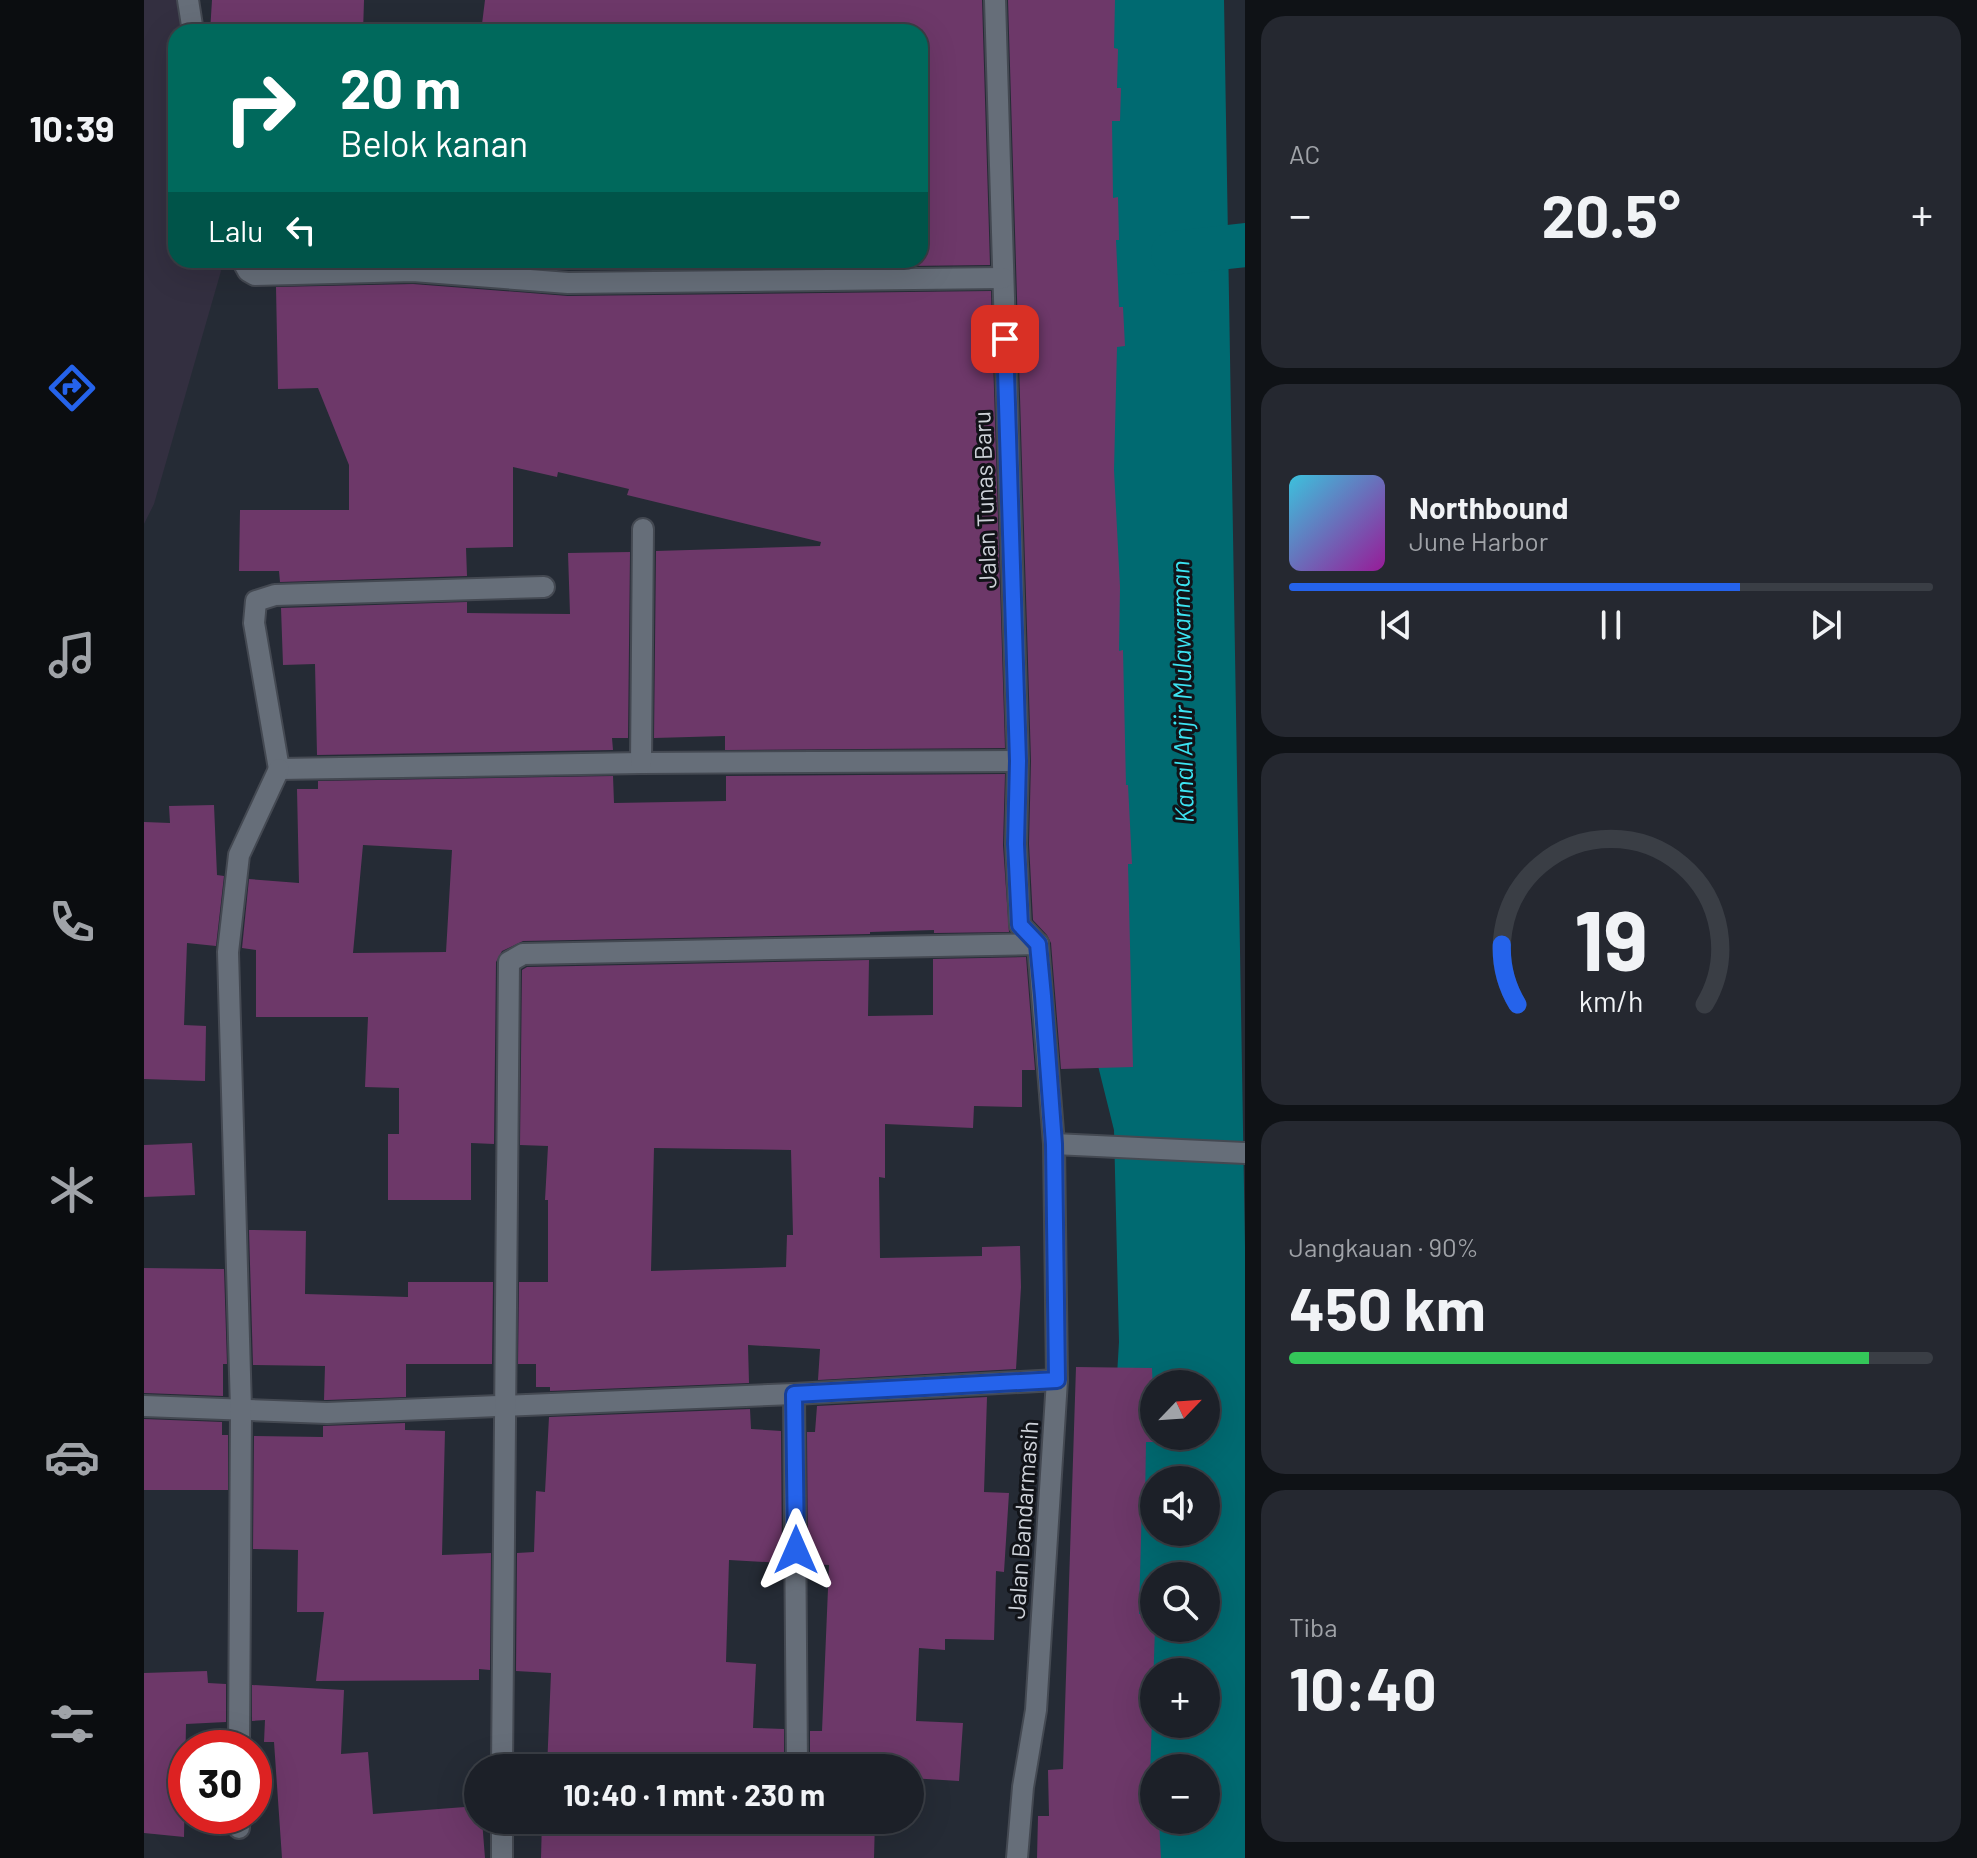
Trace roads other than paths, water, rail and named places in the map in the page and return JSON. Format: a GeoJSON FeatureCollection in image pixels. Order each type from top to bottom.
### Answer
{"type":"FeatureCollection","features":[{"type":"Feature","properties":{"kind":"street"},"geometry":{"type":"LineString","coordinates":[[188,0],[192,24]]}},
{"type":"Feature","properties":{"kind":"street","name":"Jalan Tunas Baru"},"geometry":{"type":"LineString","coordinates":[[995,0],[1018,761],[1016,828],[1020,925],[1038,944]]}},
{"type":"Feature","properties":{"kind":"street"},"geometry":{"type":"LineString","coordinates":[[246,268],[255,275],[413,271],[568,283],[1003,278]]}},
{"type":"Feature","properties":{"kind":"street"},"geometry":{"type":"LineString","coordinates":[[641,763],[643,529]]}},
{"type":"Feature","properties":{"kind":"street"},"geometry":{"type":"LineString","coordinates":[[239,1730],[241,1409],[228,952],[239,855],[279,769],[254,623],[256,601],[275,595],[544,587]]}},
{"type":"Feature","properties":{"kind":"street"},"geometry":{"type":"LineString","coordinates":[[279,769],[1018,761]]}},
{"type":"Feature","properties":{"kind":"street"},"geometry":{"type":"LineString","coordinates":[[502,1754],[509,962],[523,954],[1038,944]]}},
{"type":"Feature","properties":{"kind":"street","name":"Jalan Bandarmasih"},"geometry":{"type":"LineString","coordinates":[[1017,1858],[1023,1787],[1036,1710],[1057,1380],[1054,1144],[1038,944]]}},
{"type":"Feature","properties":{"kind":"street"},"geometry":{"type":"LineString","coordinates":[[1054,1144],[1245,1153]]}},
{"type":"Feature","properties":{"kind":"street"},"geometry":{"type":"LineString","coordinates":[[144,1406],[327,1413],[1057,1380]]}},
{"type":"Feature","properties":{"kind":"street"},"geometry":{"type":"LineString","coordinates":[[794,1394],[797,1754]]}},
{"type":"Feature","properties":{"kind":"street"},"geometry":{"type":"LineString","coordinates":[[502,1834],[502,1858]]}},
{"type":"Feature","properties":{"kind":"water","name":"Kanal Anjir Mulawarman"},"geometry":{"type":"Polygon","coordinates":[[[1052,0],[1224,0],[1245,1247],[1245,1858],[1088,1858],[1119,1342],[1114,1130],[1060,913],[1052,0]]]}},
{"type":"Feature","properties":{"kind":"waterway"},"geometry":{"type":"LineString","coordinates":[[1173,253],[1245,245]]}}]}
